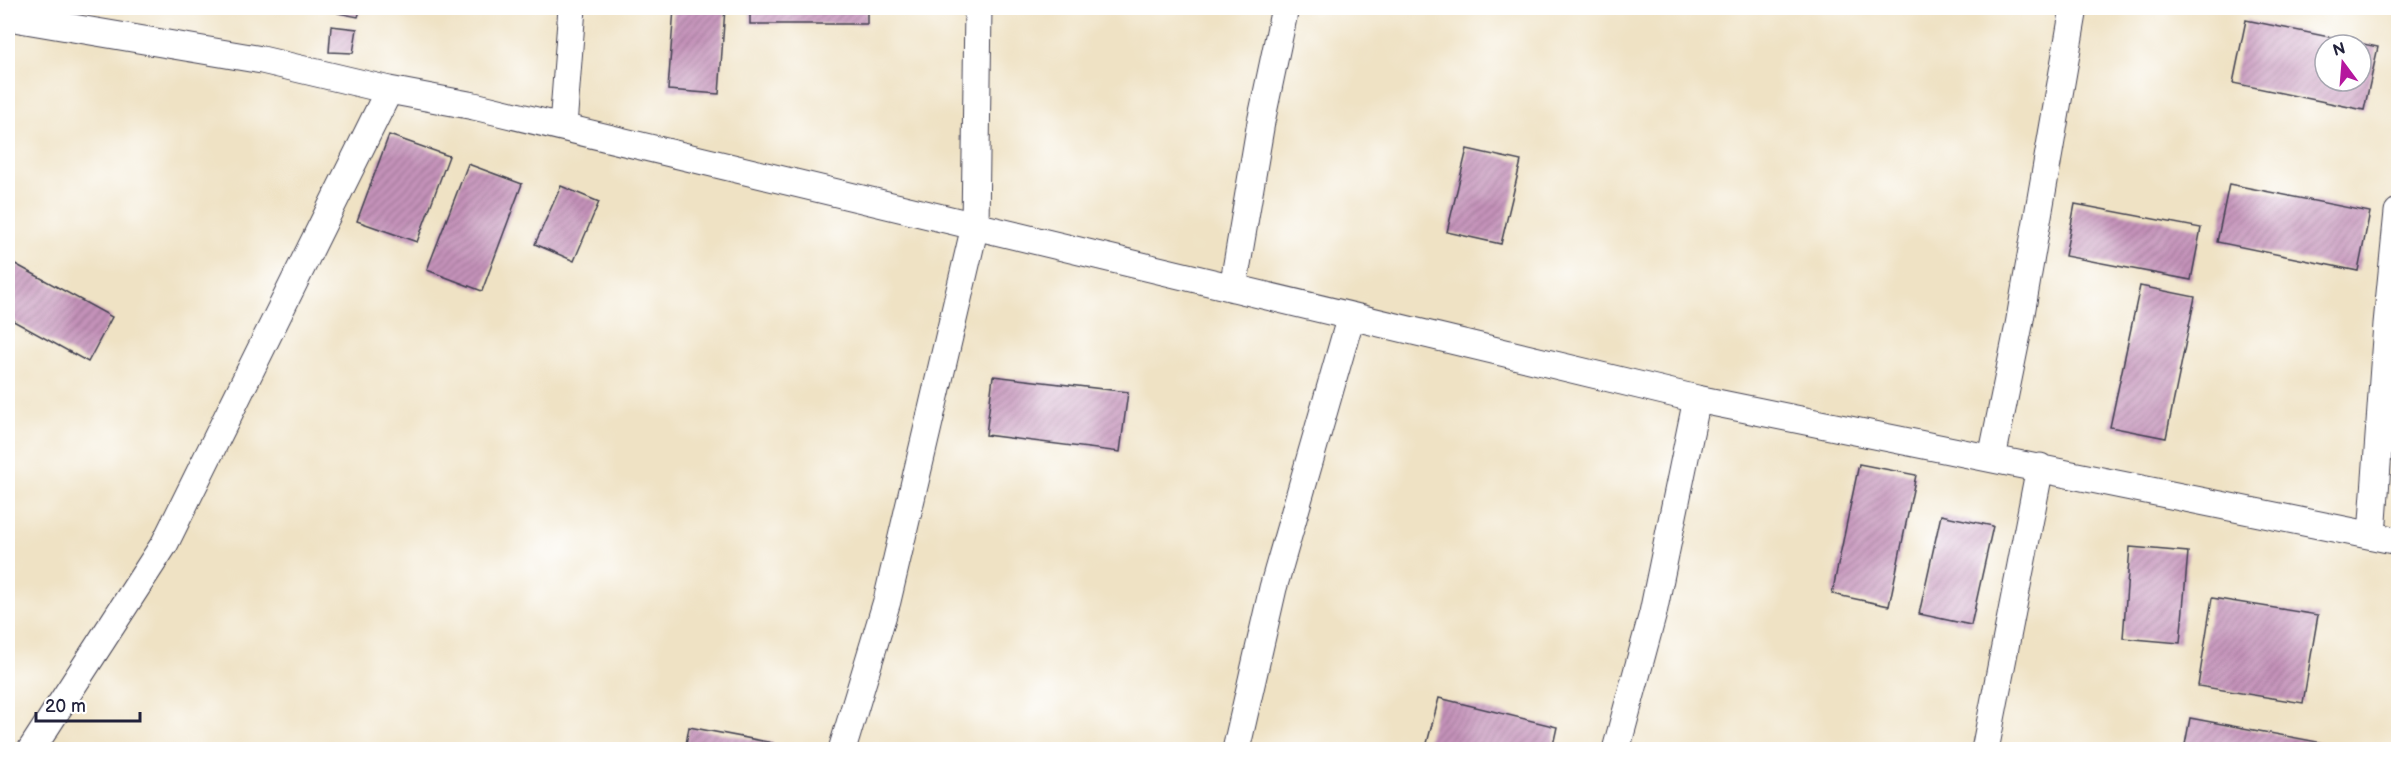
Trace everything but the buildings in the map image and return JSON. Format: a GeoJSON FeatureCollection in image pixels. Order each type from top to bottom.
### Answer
{"type":"FeatureCollection","features":[{"type":"Feature","properties":{"kind":"street"},"geometry":{"type":"LineString","coordinates":[[563,126],[572,8]]}},
{"type":"Feature","properties":{"kind":"street"},"geometry":{"type":"LineString","coordinates":[[842,750],[886,601],[975,226],[978,8]]}},
{"type":"Feature","properties":{"kind":"street"},"geometry":{"type":"LineString","coordinates":[[1233,288],[1261,122],[1285,8]]}},
{"type":"Feature","properties":{"kind":"street"},"geometry":{"type":"LineString","coordinates":[[1992,458],[2019,324],[2074,8]]}},
{"type":"Feature","properties":{"kind":"street"},"geometry":{"type":"LineString","coordinates":[[8,17],[94,19],[389,90],[563,126],[1697,399],[2398,541]]}},
{"type":"Feature","properties":{"kind":"street"},"geometry":{"type":"LineString","coordinates":[[31,750],[165,543],[389,90]]}},
{"type":"Feature","properties":{"kind":"street"},"geometry":{"type":"LineString","coordinates":[[2372,535],[2386,324],[2398,212]]}},
{"type":"Feature","properties":{"kind":"street"},"geometry":{"type":"LineString","coordinates":[[1236,750],[1273,588],[1352,316]]}},
{"type":"Feature","properties":{"kind":"street"},"geometry":{"type":"LineString","coordinates":[[1616,750],[1653,613],[1697,399]]}},
{"type":"Feature","properties":{"kind":"street"},"geometry":{"type":"LineString","coordinates":[[1985,750],[2040,467]]}}]}
